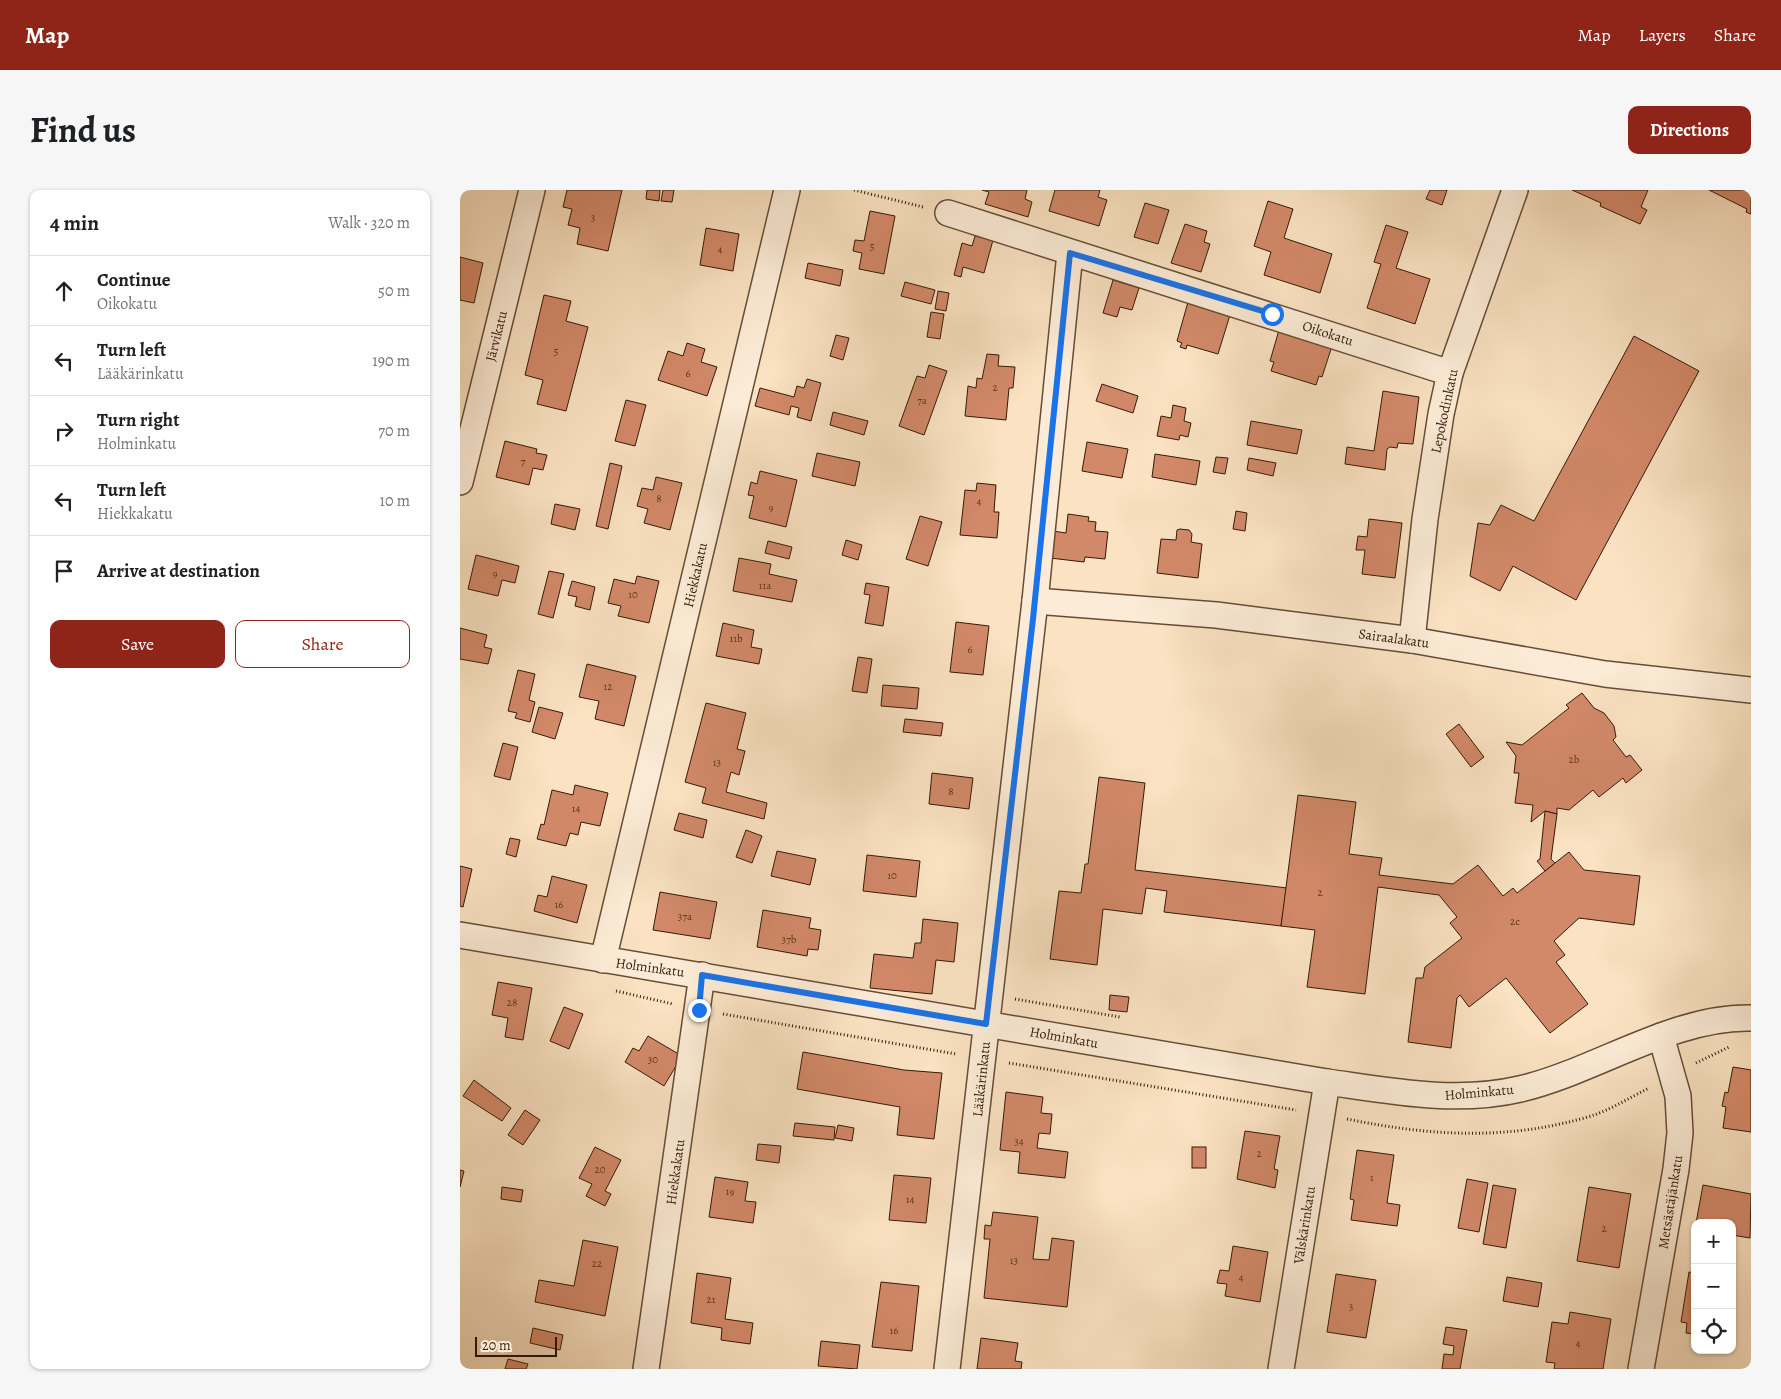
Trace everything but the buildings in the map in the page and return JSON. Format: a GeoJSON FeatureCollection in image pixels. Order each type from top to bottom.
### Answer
{"type":"FeatureCollection","features":[{"type":"Feature","properties":{"kind":"street","name":"Järvikatu"},"geometry":{"type":"LineString","coordinates":[[460,482],[532,190]]}},
{"type":"Feature","properties":{"kind":"street","name":"Hiekkakatu"},"geometry":{"type":"LineString","coordinates":[[603,960],[787,190]]}},
{"type":"Feature","properties":{"kind":"street","name":"Lepokodinkatu"},"geometry":{"type":"LineString","coordinates":[[1412,640],[1424,519],[1441,414],[1450,373],[1515,190]]}},
{"type":"Feature","properties":{"kind":"street","name":"Oikokatu"},"geometry":{"type":"LineString","coordinates":[[948,213],[1450,373]]}},
{"type":"Feature","properties":{"kind":"street","name":"Lääkärinkatu"},"geometry":{"type":"LineString","coordinates":[[947,1369],[1035,601],[1070,253]]}},
{"type":"Feature","properties":{"kind":"street","name":"Sairaalakatu"},"geometry":{"type":"LineString","coordinates":[[1035,601],[1216,615],[1412,640],[1605,674],[1751,690]]}},
{"type":"Feature","properties":{"kind":"street","name":"Holminkatu"},"geometry":{"type":"LineString","coordinates":[[460,935],[1327,1082],[1423,1095],[1460,1096],[1498,1092],[1548,1081],[1661,1036],[1714,1022],[1736,1018],[1751,1018]]}},
{"type":"Feature","properties":{"kind":"street","name":"Hiekkakatu"},"geometry":{"type":"LineString","coordinates":[[646,1369],[702,975]]}},
{"type":"Feature","properties":{"kind":"street","name":"Metsästäjänkatu"},"geometry":{"type":"LineString","coordinates":[[1641,1369],[1676,1169],[1680,1133],[1678,1096],[1661,1036]]}},
{"type":"Feature","properties":{"kind":"street","name":"Välskärinkatu"},"geometry":{"type":"LineString","coordinates":[[1281,1369],[1327,1082]]}},
{"type":"Feature","properties":{"kind":"path"},"geometry":{"type":"LineString","coordinates":[[854,190],[948,213]]}},
{"type":"Feature","properties":{"kind":"path"},"geometry":{"type":"LineString","coordinates":[[990,994],[1124,1018]]}},
{"type":"Feature","properties":{"kind":"route"},"geometry":{"type":"LineString","coordinates":[[699,1010],[702,975],[986,1024],[1033,619],[1070,253],[1272,314]]}}]}
